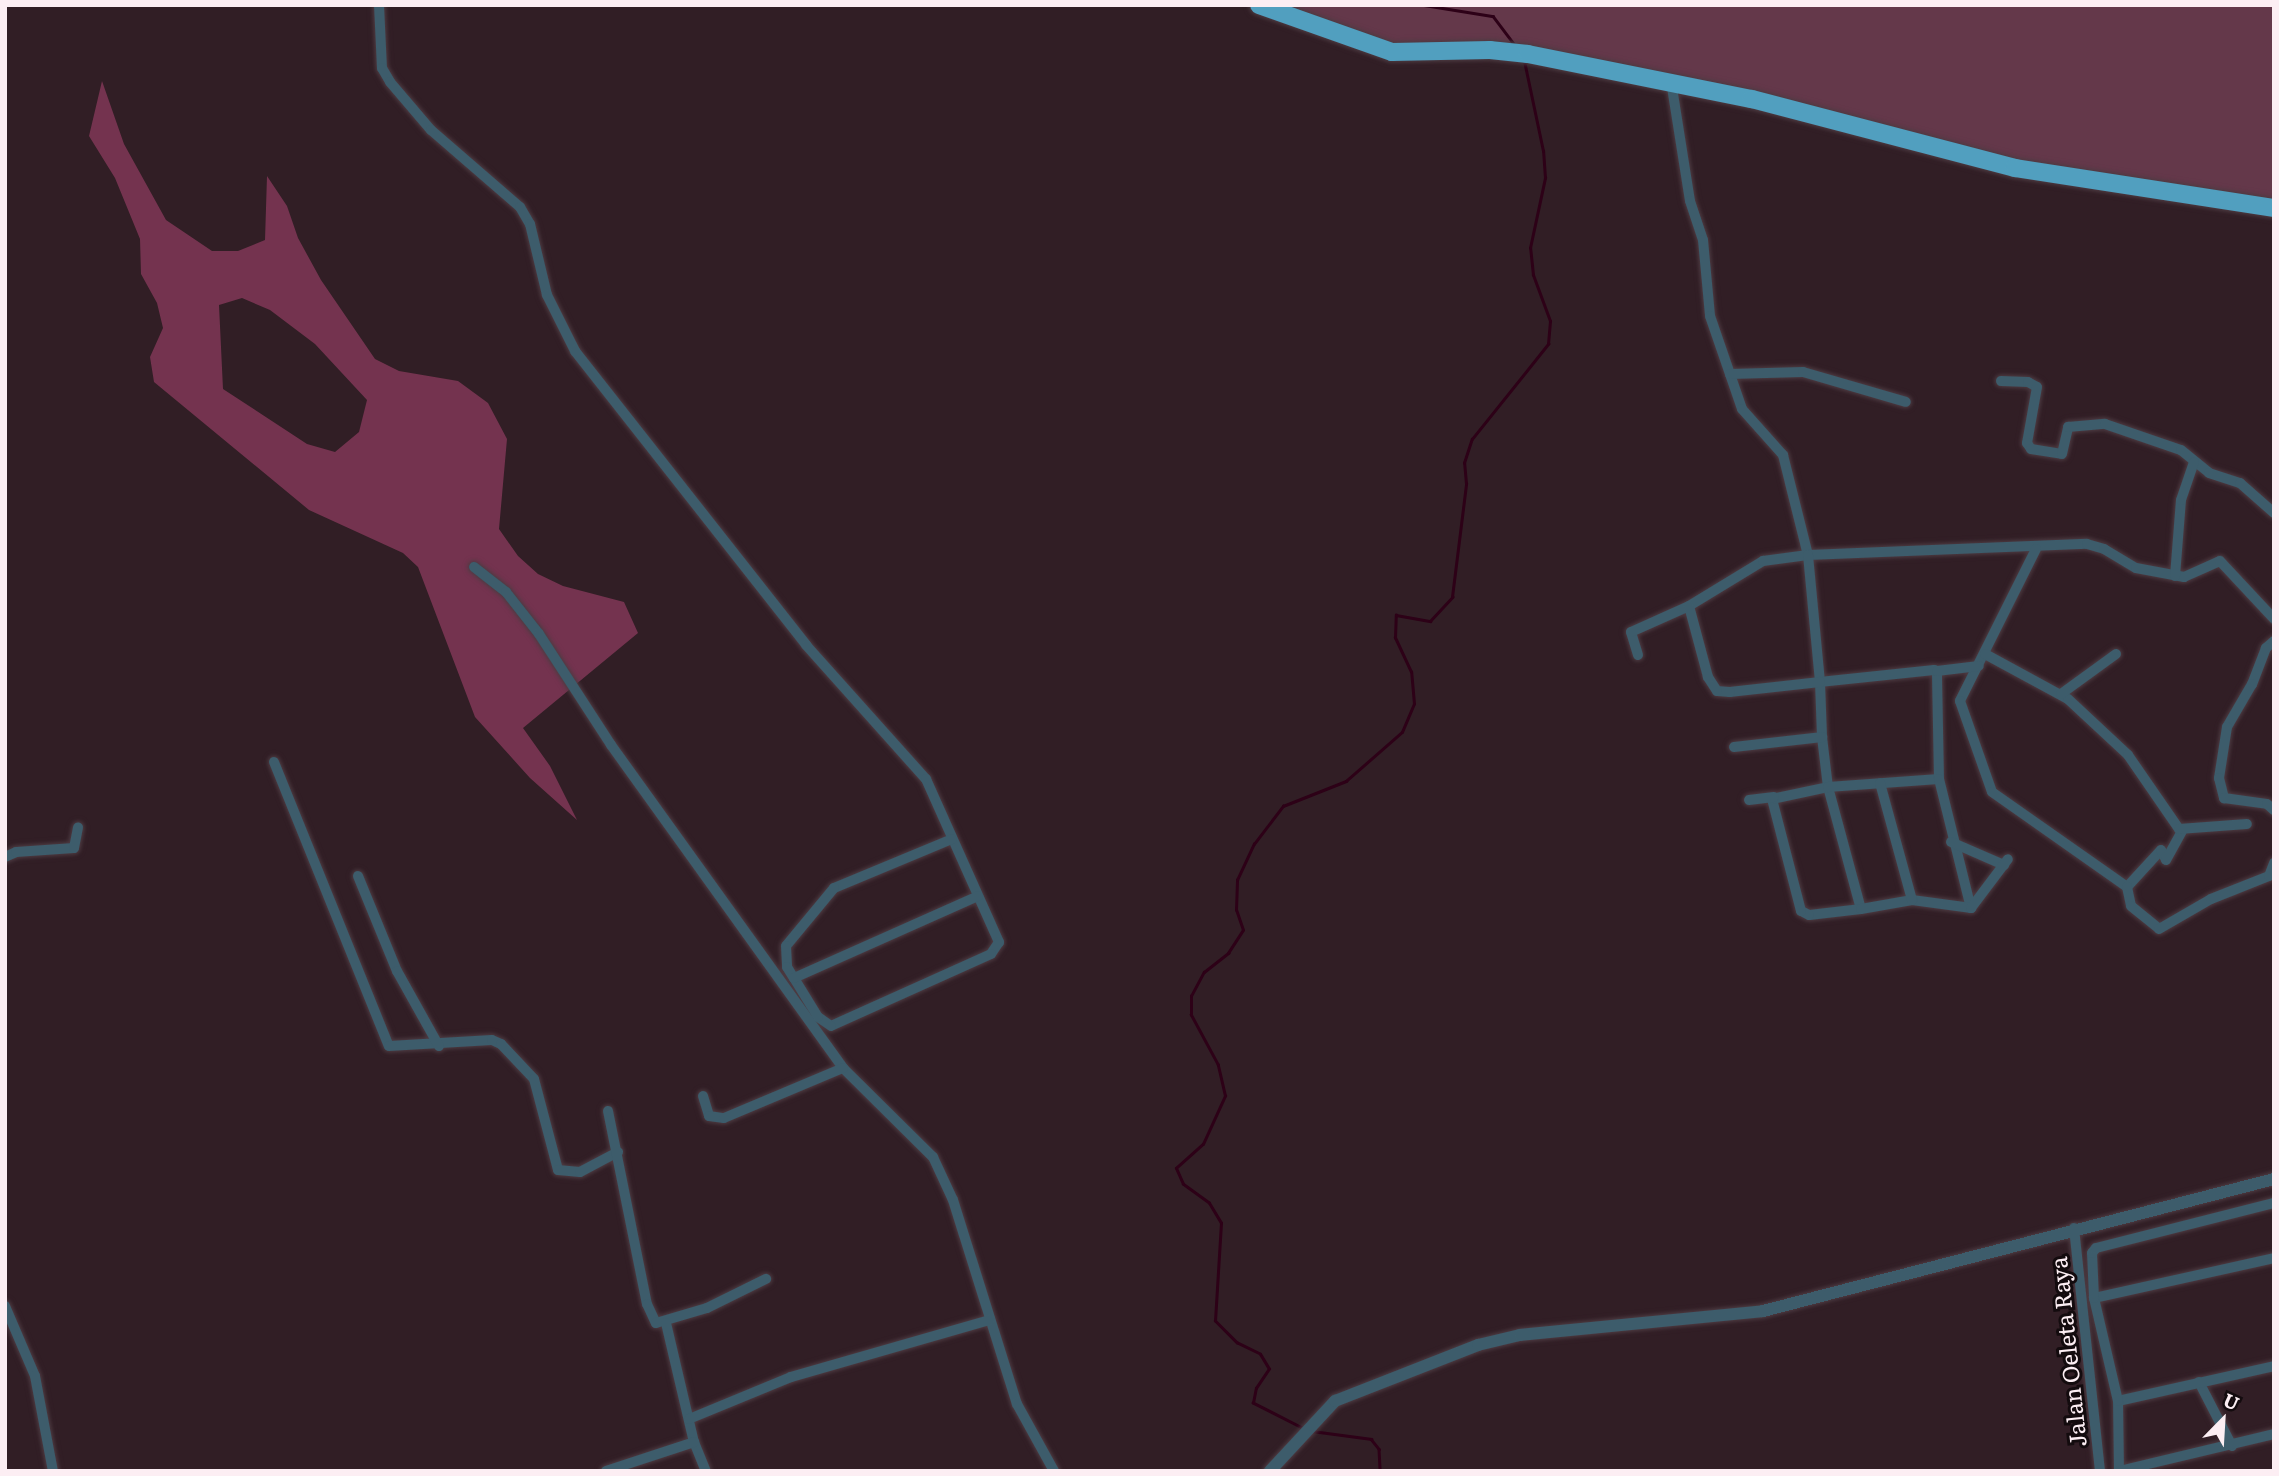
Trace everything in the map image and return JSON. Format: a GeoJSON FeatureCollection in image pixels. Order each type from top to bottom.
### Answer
{"type":"FeatureCollection","features":[{"type":"Feature","properties":{"kind":"highway"},"geometry":{"type":"LineString","coordinates":[[1259,5],[1392,52],[1520,52],[1671,81],[1813,113],[2015,168],[2274,208]]}},
{"type":"Feature","properties":{"kind":"street"},"geometry":{"type":"LineString","coordinates":[[379,5],[381,59],[390,82],[431,130],[526,216],[547,295],[587,369],[806,645],[918,769],[952,839],[999,942],[996,951],[831,1026],[818,1017],[787,968],[786,946],[834,888],[952,839]]}},
{"type":"Feature","properties":{"kind":"street"},"geometry":{"type":"LineString","coordinates":[[1671,81],[1690,201],[1703,240],[1710,316],[1746,418],[1783,455],[1808,555],[1828,787],[1861,909]]}},
{"type":"Feature","properties":{"kind":"street"},"geometry":{"type":"LineString","coordinates":[[1730,374],[1803,372],[1906,402]]}},
{"type":"Feature","properties":{"kind":"street"},"geometry":{"type":"LineString","coordinates":[[2001,381],[2028,382],[2037,387],[2026,443],[2031,449],[2062,454],[2068,427],[2105,424],[2181,450],[2208,473],[2240,483],[2274,513]]}},
{"type":"Feature","properties":{"kind":"street"},"geometry":{"type":"LineString","coordinates":[[2175,576],[2181,500],[2194,461]]}},
{"type":"Feature","properties":{"kind":"street"},"geometry":{"type":"LineString","coordinates":[[1638,655],[1631,632],[1689,606],[1763,561],[1862,550],[2036,549],[2094,545],[2136,568],[2175,576],[2194,574],[2220,561],[2274,620]]}},
{"type":"Feature","properties":{"kind":"street"},"geometry":{"type":"LineString","coordinates":[[2036,549],[1960,701],[1992,792],[2127,887],[2132,906],[2159,929],[2211,900],[2269,876],[2274,863]]}},
{"type":"Feature","properties":{"kind":"street"},"geometry":{"type":"LineString","coordinates":[[474,566],[506,592],[539,634],[611,745],[843,1068],[933,1157],[953,1200],[1017,1404],[1054,1471]]}},
{"type":"Feature","properties":{"kind":"street"},"geometry":{"type":"LineString","coordinates":[[1689,606],[1708,677],[1717,691],[1979,666]]}},
{"type":"Feature","properties":{"kind":"street"},"geometry":{"type":"LineString","coordinates":[[2274,641],[2266,648],[2252,684],[2227,727],[2220,778],[2224,798],[2267,804],[2274,810]]}},
{"type":"Feature","properties":{"kind":"street"},"geometry":{"type":"LineString","coordinates":[[1985,653],[2062,694],[2128,755],[2163,811],[2182,831]]}},
{"type":"Feature","properties":{"kind":"street"},"geometry":{"type":"LineString","coordinates":[[2062,694],[2116,654]]}},
{"type":"Feature","properties":{"kind":"street"},"geometry":{"type":"LineString","coordinates":[[1937,671],[1939,779],[1951,842],[1971,908]]}},
{"type":"Feature","properties":{"kind":"street"},"geometry":{"type":"LineString","coordinates":[[1734,747],[1822,737]]}},
{"type":"Feature","properties":{"kind":"street"},"geometry":{"type":"LineString","coordinates":[[274,762],[387,1043],[398,1048],[492,1040],[517,1057],[534,1079],[555,1163],[564,1173],[580,1172],[618,1152]]}},
{"type":"Feature","properties":{"kind":"street"},"geometry":{"type":"LineString","coordinates":[[1748,800],[1828,787],[1939,779]]}},
{"type":"Feature","properties":{"kind":"street"},"geometry":{"type":"LineString","coordinates":[[1880,783],[1912,901]]}},
{"type":"Feature","properties":{"kind":"street"},"geometry":{"type":"LineString","coordinates":[[1774,797],[1771,803],[1801,911],[1809,915],[1912,901],[1971,908]]}},
{"type":"Feature","properties":{"kind":"street"},"geometry":{"type":"LineString","coordinates":[[2182,831],[2247,824]]}},
{"type":"Feature","properties":{"kind":"street"},"geometry":{"type":"LineString","coordinates":[[5,857],[16,852],[74,848],[78,827]]}},
{"type":"Feature","properties":{"kind":"street"},"geometry":{"type":"LineString","coordinates":[[2127,887],[2161,850],[2166,859],[2182,831]]}},
{"type":"Feature","properties":{"kind":"street"},"geometry":{"type":"LineString","coordinates":[[1951,842],[2006,862],[1971,908]]}},
{"type":"Feature","properties":{"kind":"street"},"geometry":{"type":"LineString","coordinates":[[358,876],[397,971],[439,1046]]}},
{"type":"Feature","properties":{"kind":"street"},"geometry":{"type":"LineString","coordinates":[[794,978],[978,896]]}},
{"type":"Feature","properties":{"kind":"street"},"geometry":{"type":"LineString","coordinates":[[703,1096],[709,1116],[724,1118],[843,1068]]}},
{"type":"Feature","properties":{"kind":"street"},"geometry":{"type":"LineString","coordinates":[[608,1111],[649,1311],[656,1323],[666,1323],[766,1279]]}},
{"type":"Feature","properties":{"kind":"street"},"geometry":{"type":"LineString","coordinates":[[1270,1471],[1320,1414],[1361,1388],[1478,1345],[1520,1335],[1763,1311],[1926,1273],[2074,1228],[2274,1180]]}},
{"type":"Feature","properties":{"kind":"street"},"geometry":{"type":"LineString","coordinates":[[2274,1203],[2096,1248],[2091,1258],[2094,1298],[2118,1401],[2119,1471],[2274,1434]]}},
{"type":"Feature","properties":{"kind":"street","name":"Jalan Oeleta Raya"},"geometry":{"type":"LineString","coordinates":[[2074,1228],[2099,1471]]}},
{"type":"Feature","properties":{"kind":"street"},"geometry":{"type":"LineString","coordinates":[[2094,1298],[2274,1258]]}},
{"type":"Feature","properties":{"kind":"street"},"geometry":{"type":"LineString","coordinates":[[5,1306],[36,1376],[53,1471]]}},
{"type":"Feature","properties":{"kind":"street"},"geometry":{"type":"LineString","coordinates":[[689,1419],[791,1377],[990,1320]]}},
{"type":"Feature","properties":{"kind":"street"},"geometry":{"type":"LineString","coordinates":[[666,1323],[694,1442],[706,1471]]}},
{"type":"Feature","properties":{"kind":"street"},"geometry":{"type":"LineString","coordinates":[[2118,1401],[2274,1366]]}},
{"type":"Feature","properties":{"kind":"street"},"geometry":{"type":"LineString","coordinates":[[2199,1382],[2232,1446]]}},
{"type":"Feature","properties":{"kind":"street"},"geometry":{"type":"LineString","coordinates":[[606,1471],[694,1442]]}},
{"type":"Feature","properties":{"kind":"shaded area"},"geometry":{"type":"Polygon","coordinates":[[[1272,5],[2274,5],[2274,204],[1974,154],[1703,83],[1495,41],[1401,47],[1272,5]]]}},
{"type":"Feature","properties":{"kind":"shaded area"},"geometry":{"type":"Polygon","coordinates":[[[102,81],[124,144],[166,220],[212,251],[238,251],[265,240],[267,176],[287,206],[298,238],[321,280],[375,359],[399,371],[458,381],[488,403],[507,439],[499,529],[518,556],[538,574],[563,586],[624,602],[638,633],[523,728],[550,766],[577,820],[530,778],[475,717],[418,567],[403,553],[309,510],[154,382],[150,357],[163,328],[157,303],[141,274],[140,239],[115,178],[89,136],[102,81]],[[242,298],[219,305],[223,389],[307,444],[335,452],[359,432],[367,400],[315,344],[270,310],[242,298]]]}},
{"type":"Feature","properties":{"kind":"waterway"},"geometry":{"type":"LineString","coordinates":[[1424,5],[1493,16],[1516,46]]}},
{"type":"Feature","properties":{"kind":"waterway"},"geometry":{"type":"LineString","coordinates":[[1302,1428],[1253,1403],[1256,1388],[1269,1369],[1260,1354],[1237,1343],[1215,1321],[1221,1223],[1209,1203],[1183,1184],[1176,1168],[1203,1144],[1225,1096],[1218,1065],[1191,1015],[1191,996],[1204,972],[1228,953],[1243,930],[1236,910],[1237,880],[1254,844],[1283,806],[1346,781],[1402,732],[1414,704],[1411,672],[1395,638],[1396,615],[1430,621],[1452,597],[1466,484],[1464,463],[1472,439],[1548,344],[1550,321],[1533,275],[1530,248],[1545,178],[1543,151],[1524,61]]}},
{"type":"Feature","properties":{"kind":"waterway"},"geometry":{"type":"LineString","coordinates":[[1312,1431],[1371,1439],[1379,1449],[1380,1471]]}}]}
